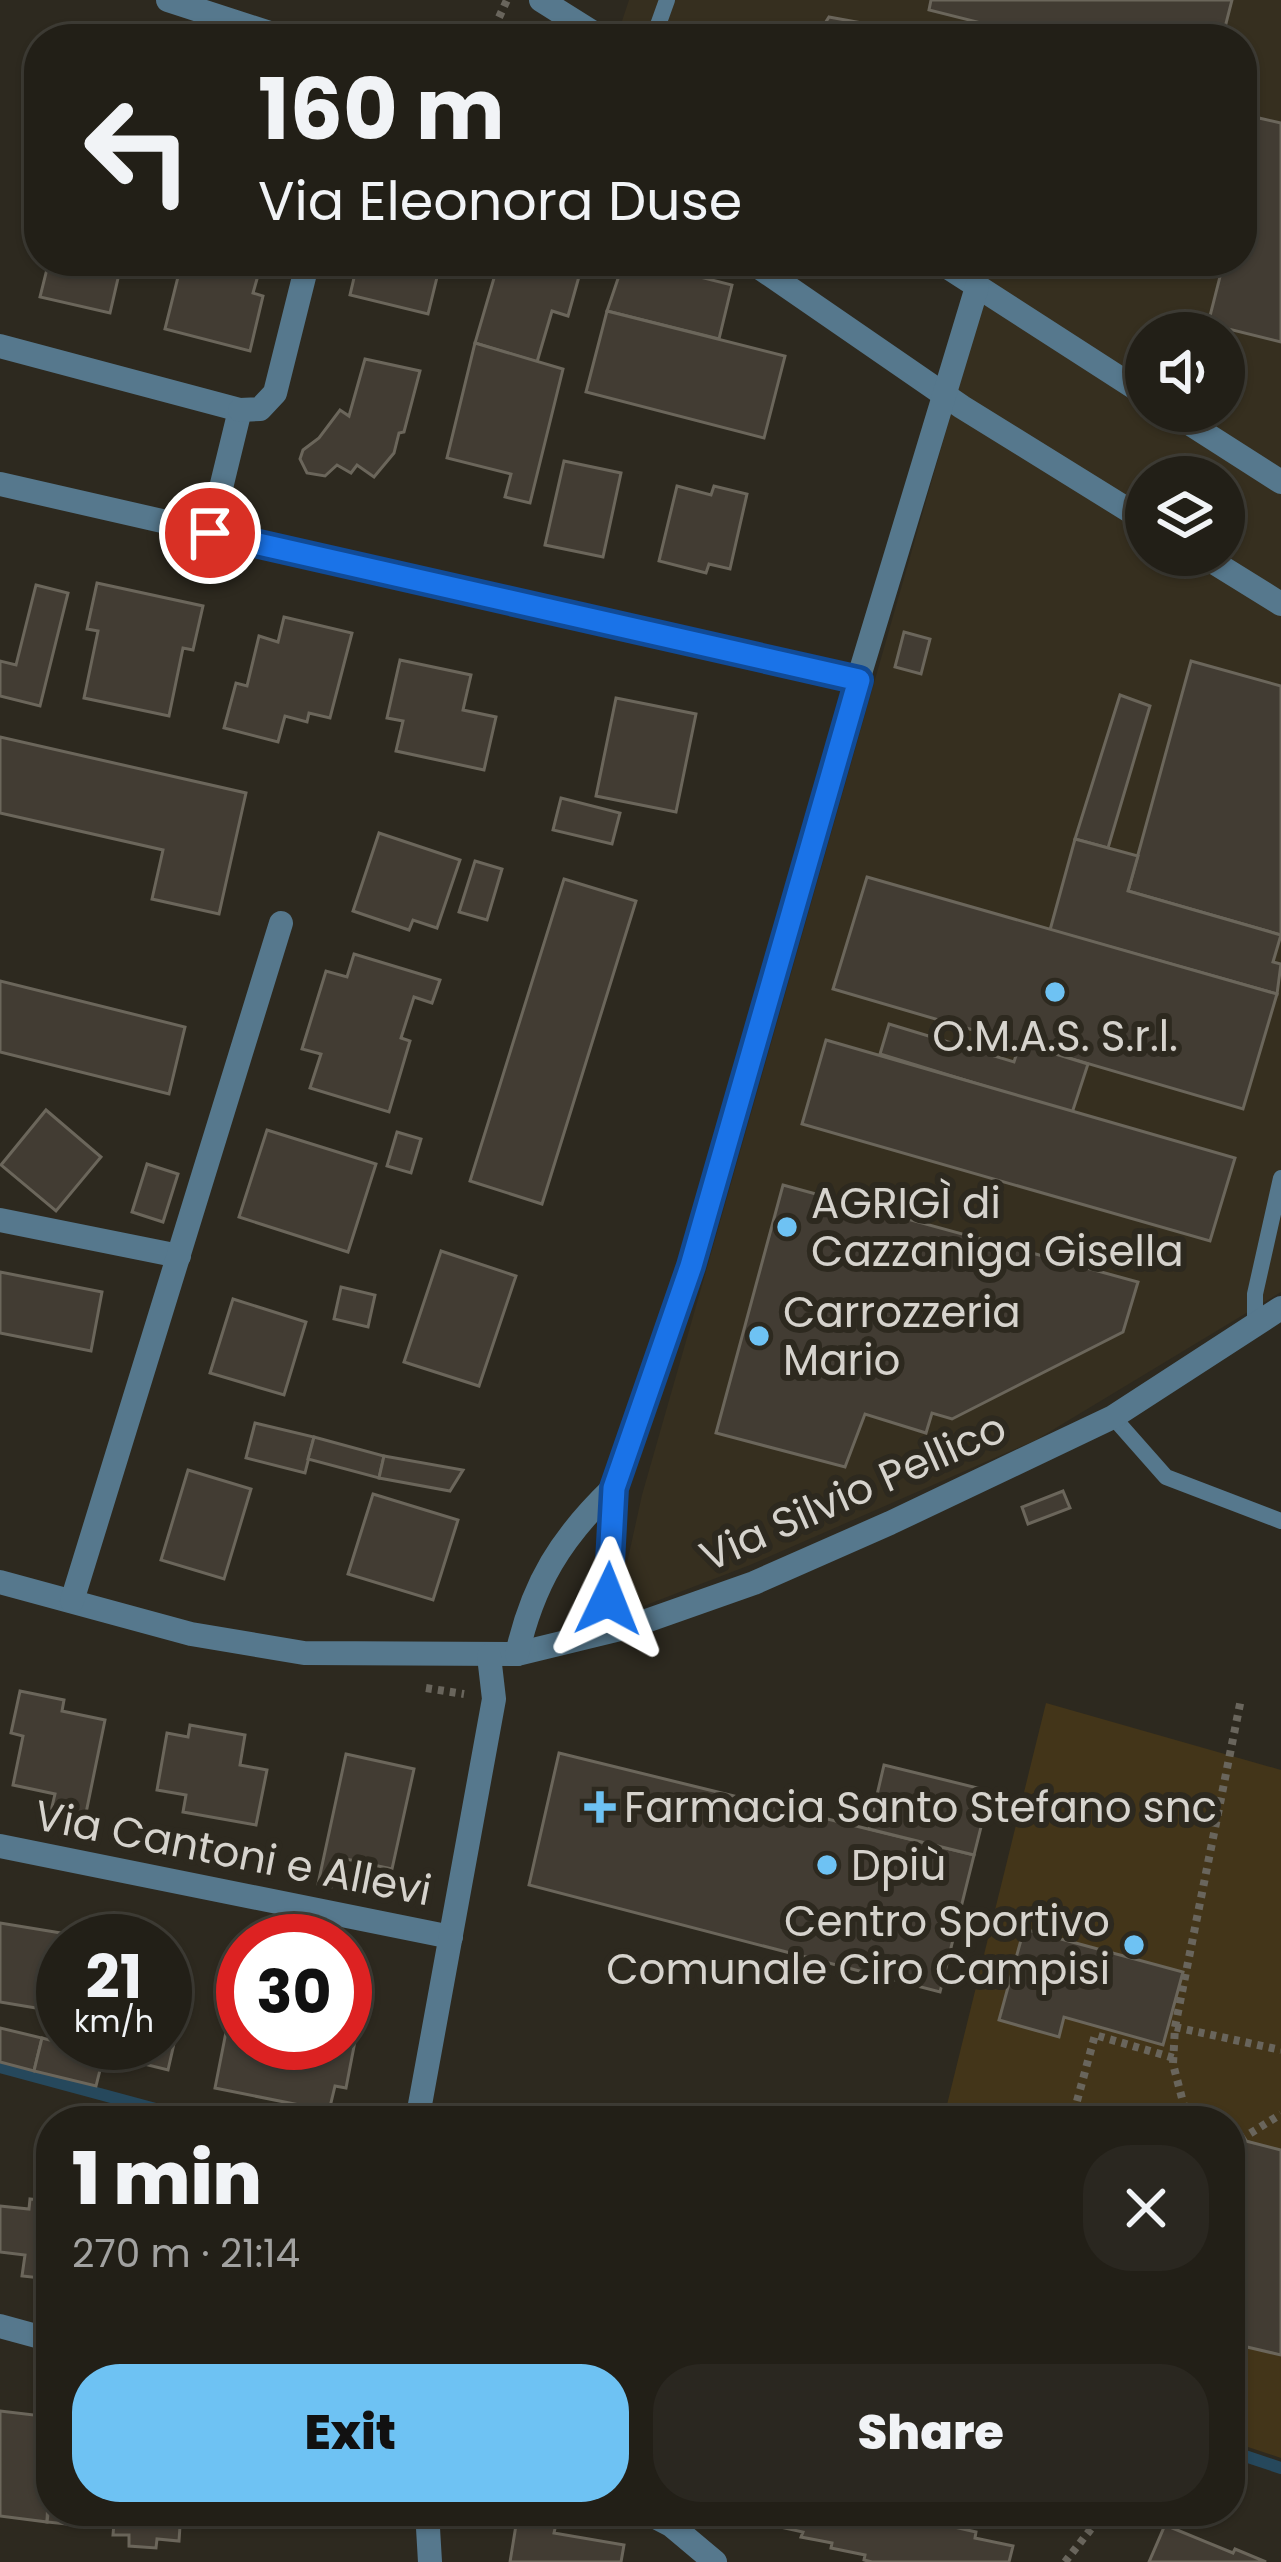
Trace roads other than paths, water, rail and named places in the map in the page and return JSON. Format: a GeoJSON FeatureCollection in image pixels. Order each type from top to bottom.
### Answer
{"type":"FeatureCollection","features":[{"type":"Feature","properties":{"kind":"street"},"geometry":{"type":"LineString","coordinates":[[168,0],[242,24]]}},
{"type":"Feature","properties":{"kind":"street"},"geometry":{"type":"LineString","coordinates":[[541,0],[579,24]]}},
{"type":"Feature","properties":{"kind":"street"},"geometry":{"type":"LineString","coordinates":[[0,346],[240,410],[260,409],[275,393],[304,276]]}},
{"type":"Feature","properties":{"kind":"street"},"geometry":{"type":"LineString","coordinates":[[771,276],[944,394],[1125,507]]}},
{"type":"Feature","properties":{"kind":"street"},"geometry":{"type":"LineString","coordinates":[[961,276],[1125,381]]}},
{"type":"Feature","properties":{"kind":"street"},"geometry":{"type":"LineString","coordinates":[[632,1626],[614,1614],[608,1599],[614,1488],[691,1266],[977,286]]}},
{"type":"Feature","properties":{"kind":"street"},"geometry":{"type":"LineString","coordinates":[[210,533],[240,410]]}},
{"type":"Feature","properties":{"kind":"street"},"geometry":{"type":"LineString","coordinates":[[1203,432],[1281,482]]}},
{"type":"Feature","properties":{"kind":"street"},"geometry":{"type":"LineString","coordinates":[[0,484],[859,680]]}},
{"type":"Feature","properties":{"kind":"street"},"geometry":{"type":"LineString","coordinates":[[1236,576],[1281,604]]}},
{"type":"Feature","properties":{"kind":"street"},"geometry":{"type":"LineString","coordinates":[[72,1601],[281,923]]}},
{"type":"Feature","properties":{"kind":"street"},"geometry":{"type":"LineString","coordinates":[[0,1220],[179,1256]]}},
{"type":"Feature","properties":{"kind":"street","name":"Via Silvio Pellico"},"geometry":{"type":"LineString","coordinates":[[0,1582],[191,1634],[304,1653],[517,1654],[632,1626],[754,1583],[1113,1418],[1281,1308]]}},
{"type":"Feature","properties":{"kind":"street"},"geometry":{"type":"LineString","coordinates":[[517,1654],[524,1621],[549,1563],[577,1523],[614,1488]]}},
{"type":"Feature","properties":{"kind":"street"},"geometry":{"type":"LineString","coordinates":[[420,2106],[494,1699],[489,1656]]}},
{"type":"Feature","properties":{"kind":"street","name":"Via Cantoni e Allevi"},"geometry":{"type":"LineString","coordinates":[[0,1846],[451,1937]]}},
{"type":"Feature","properties":{"kind":"street"},"geometry":{"type":"LineString","coordinates":[[0,2326],[36,2336]]}},
{"type":"Feature","properties":{"kind":"street"},"geometry":{"type":"LineString","coordinates":[[429,2526],[430,2562]]}},
{"type":"Feature","properties":{"kind":"street"},"geometry":{"type":"LineString","coordinates":[[672,2526],[715,2562]]}},
{"type":"Feature","properties":{"kind":"lane"},"geometry":{"type":"LineString","coordinates":[[1255,1325],[1255,1294],[1281,1178]]}},
{"type":"Feature","properties":{"kind":"lane"},"geometry":{"type":"LineString","coordinates":[[1113,1418],[1166,1477],[1281,1521]]}},
{"type":"Feature","properties":{"kind":"waterway"},"geometry":{"type":"LineString","coordinates":[[0,2067],[144,2106]]}},
{"type":"Feature","properties":{"kind":"waterway"},"geometry":{"type":"LineString","coordinates":[[1245,2456],[1281,2468]]}},
{"type":"Feature","properties":{"kind":"place","name":"O.M.A.S. S.r.l."},"geometry":{"type":"Point","coordinates":[1055,992]}},
{"type":"Feature","properties":{"kind":"place","name":"AGRIGÌ di Cazzaniga Gisella"},"geometry":{"type":"Point","coordinates":[787,1227]}},
{"type":"Feature","properties":{"kind":"place","name":"Carrozzeria Mario"},"geometry":{"type":"Point","coordinates":[759,1336]}},
{"type":"Feature","properties":{"kind":"place","name":"Farmacia Santo Stefano snc"},"geometry":{"type":"Point","coordinates":[600,1807]}},
{"type":"Feature","properties":{"kind":"place","name":"Dpiù"},"geometry":{"type":"Point","coordinates":[827,1865]}},
{"type":"Feature","properties":{"kind":"place","name":"Centro Sportivo Comunale Ciro Campisi"},"geometry":{"type":"Point","coordinates":[1134,1945]}}]}
